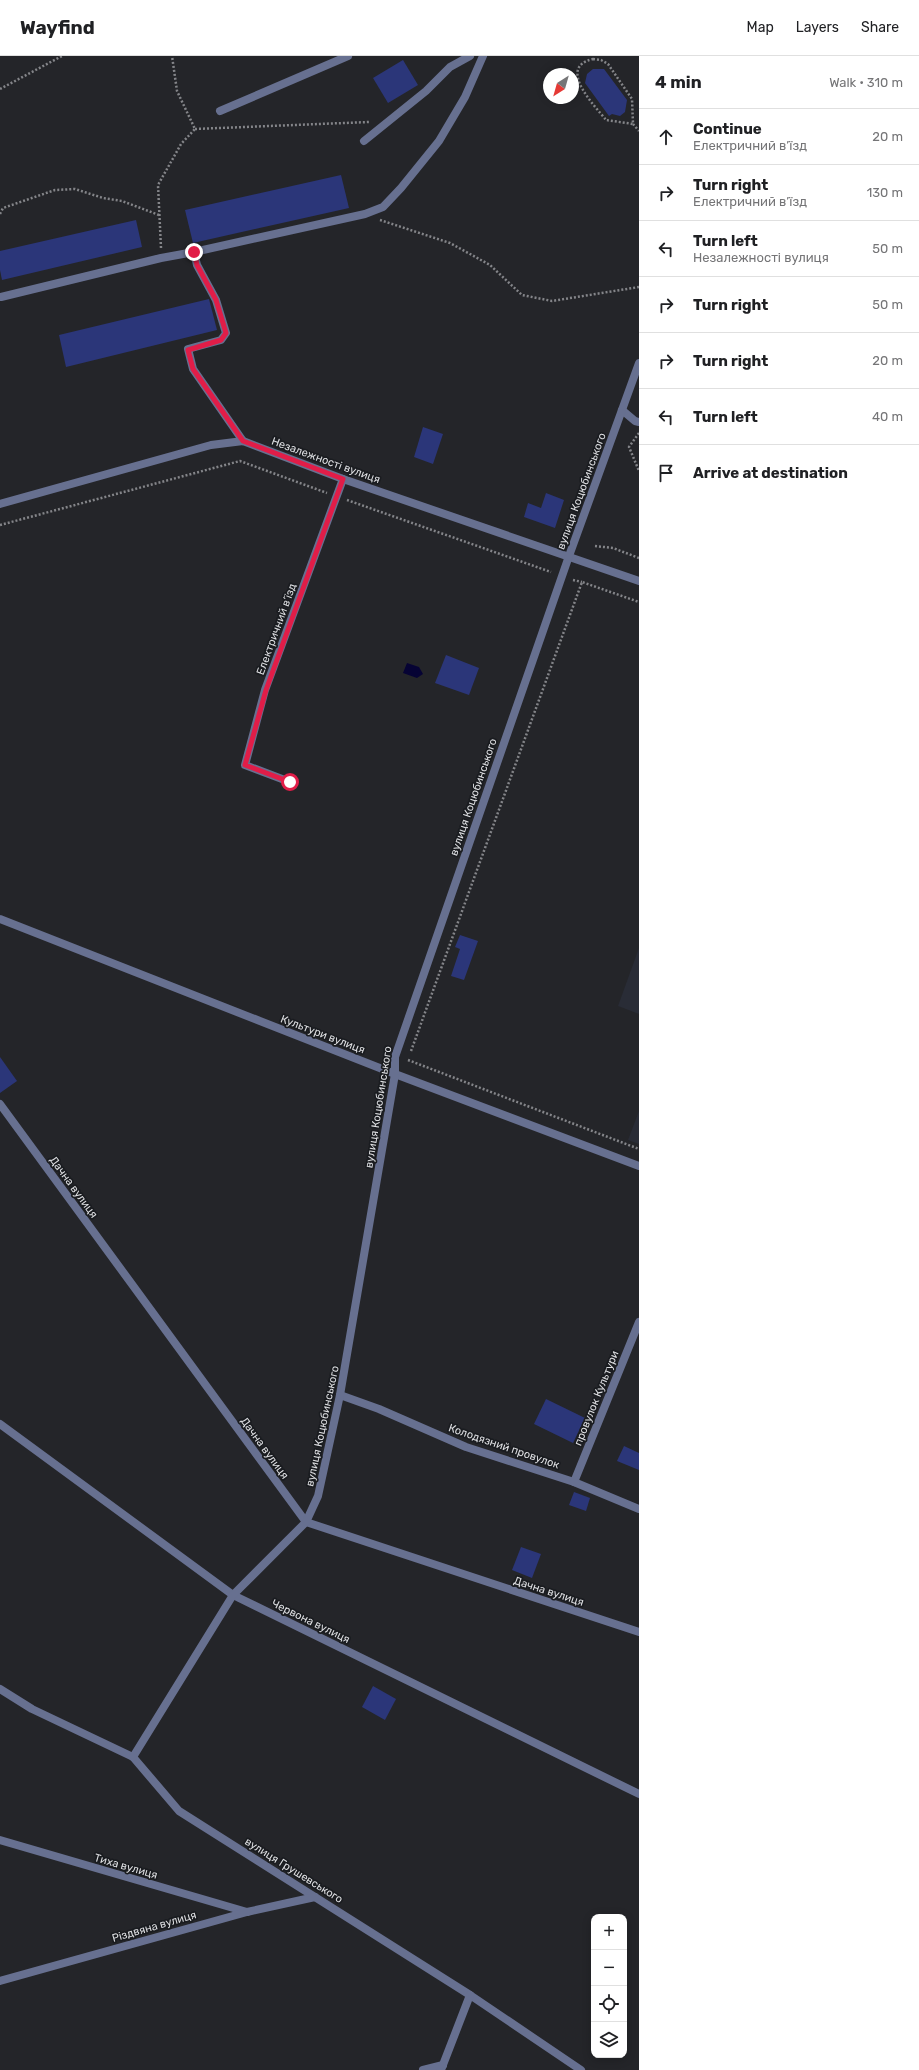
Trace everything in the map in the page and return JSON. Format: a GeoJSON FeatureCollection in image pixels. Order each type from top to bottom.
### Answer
{"type":"FeatureCollection","features":[{"type":"Feature","properties":{"kind":"street"},"geometry":{"type":"LineString","coordinates":[[220,112],[348,56]]}},
{"type":"Feature","properties":{"kind":"street"},"geometry":{"type":"LineString","coordinates":[[364,141],[426,91],[450,67],[470,56]]}},
{"type":"Feature","properties":{"kind":"street"},"geometry":{"type":"LineString","coordinates":[[1,296],[161,258],[365,214],[383,206],[402,188],[439,141],[465,97],[483,56]]}},
{"type":"Feature","properties":{"kind":"street"},"geometry":{"type":"LineString","coordinates":[[194,252],[197,265],[216,300],[226,333],[221,340],[188,350],[193,369],[243,441]]}},
{"type":"Feature","properties":{"kind":"street","name":"вулиця Коцюбинського"},"geometry":{"type":"LineString","coordinates":[[133,1757],[233,1595],[306,1522],[318,1496],[340,1395],[395,1074],[395,1057],[569,556],[639,363]]}},
{"type":"Feature","properties":{"kind":"street"},"geometry":{"type":"LineString","coordinates":[[622,410],[635,421],[639,422]]}},
{"type":"Feature","properties":{"kind":"street","name":"Незалежності вулиця"},"geometry":{"type":"LineString","coordinates":[[0,504],[211,444],[243,441],[343,479],[639,581]]}},
{"type":"Feature","properties":{"kind":"street","name":"Електричний в’їзд"},"geometry":{"type":"LineString","coordinates":[[290,782],[245,765],[266,690],[343,479]]}},
{"type":"Feature","properties":{"kind":"street","name":"Культури вулиця"},"geometry":{"type":"LineString","coordinates":[[0,919],[395,1074],[639,1166]]}},
{"type":"Feature","properties":{"kind":"street","name":"Дачна вулиця"},"geometry":{"type":"LineString","coordinates":[[0,1104],[306,1522],[639,1632]]}},
{"type":"Feature","properties":{"kind":"street","name":"провулок Культури"},"geometry":{"type":"LineString","coordinates":[[574,1482],[639,1322]]}},
{"type":"Feature","properties":{"kind":"street","name":"Колодязний провулок"},"geometry":{"type":"LineString","coordinates":[[340,1395],[379,1409],[466,1447],[574,1482],[639,1509]]}},
{"type":"Feature","properties":{"kind":"street","name":"Червона вулиця"},"geometry":{"type":"LineString","coordinates":[[0,1424],[233,1595],[639,1794]]}},
{"type":"Feature","properties":{"kind":"street","name":"вулиця Грушевського"},"geometry":{"type":"LineString","coordinates":[[0,1689],[32,1709],[133,1757],[179,1811],[470,1995],[581,2070]]}},
{"type":"Feature","properties":{"kind":"street","name":"Тиха вулиця"},"geometry":{"type":"LineString","coordinates":[[0,1840],[246,1912]]}},
{"type":"Feature","properties":{"kind":"street","name":"Різдвяна вулиця"},"geometry":{"type":"LineString","coordinates":[[0,1981],[246,1912],[315,1897]]}},
{"type":"Feature","properties":{"kind":"street"},"geometry":{"type":"LineString","coordinates":[[423,2070],[442,2067],[470,1995]]}},
{"type":"Feature","properties":{"kind":"path"},"geometry":{"type":"LineString","coordinates":[[0,89],[62,56]]}},
{"type":"Feature","properties":{"kind":"path"},"geometry":{"type":"LineString","coordinates":[[172,56],[177,91],[195,129]]}},
{"type":"Feature","properties":{"kind":"path"},"geometry":{"type":"LineString","coordinates":[[633,124],[606,120],[578,82],[577,74],[582,64],[593,59],[601,60],[608,64],[632,99],[633,124],[639,131]]}},
{"type":"Feature","properties":{"kind":"path"},"geometry":{"type":"LineString","coordinates":[[161,258],[158,185],[181,144],[195,129],[386,122]]}},
{"type":"Feature","properties":{"kind":"path"},"geometry":{"type":"LineString","coordinates":[[0,214],[3,208],[30,198],[55,190],[75,189],[103,198],[122,201],[159,215]]}},
{"type":"Feature","properties":{"kind":"path"},"geometry":{"type":"LineString","coordinates":[[365,214],[404,229],[450,243],[490,265],[522,295],[552,301],[639,287]]}},
{"type":"Feature","properties":{"kind":"path"},"geometry":{"type":"LineString","coordinates":[[639,433],[629,447],[639,471]]}},
{"type":"Feature","properties":{"kind":"path"},"geometry":{"type":"LineString","coordinates":[[0,525],[240,461],[337,497],[639,602]]}},
{"type":"Feature","properties":{"kind":"path"},"geometry":{"type":"LineString","coordinates":[[595,546],[613,548],[639,558]]}},
{"type":"Feature","properties":{"kind":"path"},"geometry":{"type":"LineString","coordinates":[[582,582],[408,1061],[639,1149]]}},
{"type":"Feature","properties":{"kind":"shaded area"},"geometry":{"type":"Polygon","coordinates":[[[407,663],[419,667],[423,674],[417,678],[403,673],[407,663]]]}},
{"type":"Feature","properties":{"kind":"shaded area"},"geometry":{"type":"Polygon","coordinates":[[[639,948],[639,1014],[618,1006],[639,948]]]}},
{"type":"Feature","properties":{"kind":"shaded area"},"geometry":{"type":"Polygon","coordinates":[[[639,1111],[639,1144],[628,1140],[639,1111]]]}},
{"type":"Feature","properties":{"kind":"building"},"geometry":{"type":"Polygon","coordinates":[[[403,60],[418,85],[388,103],[373,78],[403,60]]]}},
{"type":"Feature","properties":{"kind":"building"},"geometry":{"type":"Polygon","coordinates":[[[593,69],[604,69],[627,100],[625,112],[620,116],[612,114],[609,116],[585,83],[587,74],[593,69]]]}},
{"type":"Feature","properties":{"kind":"building"},"geometry":{"type":"Polygon","coordinates":[[[341,175],[349,208],[193,243],[185,210],[341,175]]]}},
{"type":"Feature","properties":{"kind":"building"},"geometry":{"type":"Polygon","coordinates":[[[136,220],[142,247],[2,280],[0,270],[0,251],[136,220]]]}},
{"type":"Feature","properties":{"kind":"building"},"geometry":{"type":"Polygon","coordinates":[[[209,299],[217,330],[66,367],[59,335],[209,299]]]}},
{"type":"Feature","properties":{"kind":"building"},"geometry":{"type":"Polygon","coordinates":[[[423,427],[443,434],[433,464],[414,457],[423,427]]]}},
{"type":"Feature","properties":{"kind":"building"},"geometry":{"type":"Polygon","coordinates":[[[546,493],[564,500],[555,528],[524,517],[528,503],[541,508],[546,493]]]}},
{"type":"Feature","properties":{"kind":"building"},"geometry":{"type":"Polygon","coordinates":[[[446,655],[479,668],[469,695],[435,683],[446,655]]]}},
{"type":"Feature","properties":{"kind":"building"},"geometry":{"type":"Polygon","coordinates":[[[460,935],[478,941],[464,980],[451,976],[460,949],[455,947],[460,935]]]}},
{"type":"Feature","properties":{"kind":"building"},"geometry":{"type":"Polygon","coordinates":[[[0,1057],[17,1081],[0,1093],[0,1057]]]}},
{"type":"Feature","properties":{"kind":"building"},"geometry":{"type":"Polygon","coordinates":[[[546,1399],[585,1418],[573,1443],[534,1424],[546,1399]]]}},
{"type":"Feature","properties":{"kind":"building"},"geometry":{"type":"Polygon","coordinates":[[[624,1446],[639,1453],[639,1470],[617,1461],[624,1446]]]}},
{"type":"Feature","properties":{"kind":"building"},"geometry":{"type":"Polygon","coordinates":[[[574,1492],[590,1498],[586,1511],[569,1505],[574,1492]]]}},
{"type":"Feature","properties":{"kind":"building"},"geometry":{"type":"Polygon","coordinates":[[[521,1547],[541,1554],[532,1578],[512,1570],[521,1547]]]}},
{"type":"Feature","properties":{"kind":"building"},"geometry":{"type":"Polygon","coordinates":[[[373,1686],[396,1699],[385,1720],[362,1707],[373,1686]]]}},
{"type":"Feature","properties":{"kind":"route"},"geometry":{"type":"LineString","coordinates":[[194,252],[197,265],[216,300],[226,333],[221,340],[188,350],[193,369],[243,441],[343,479],[266,690],[245,765],[290,782]]}}]}
